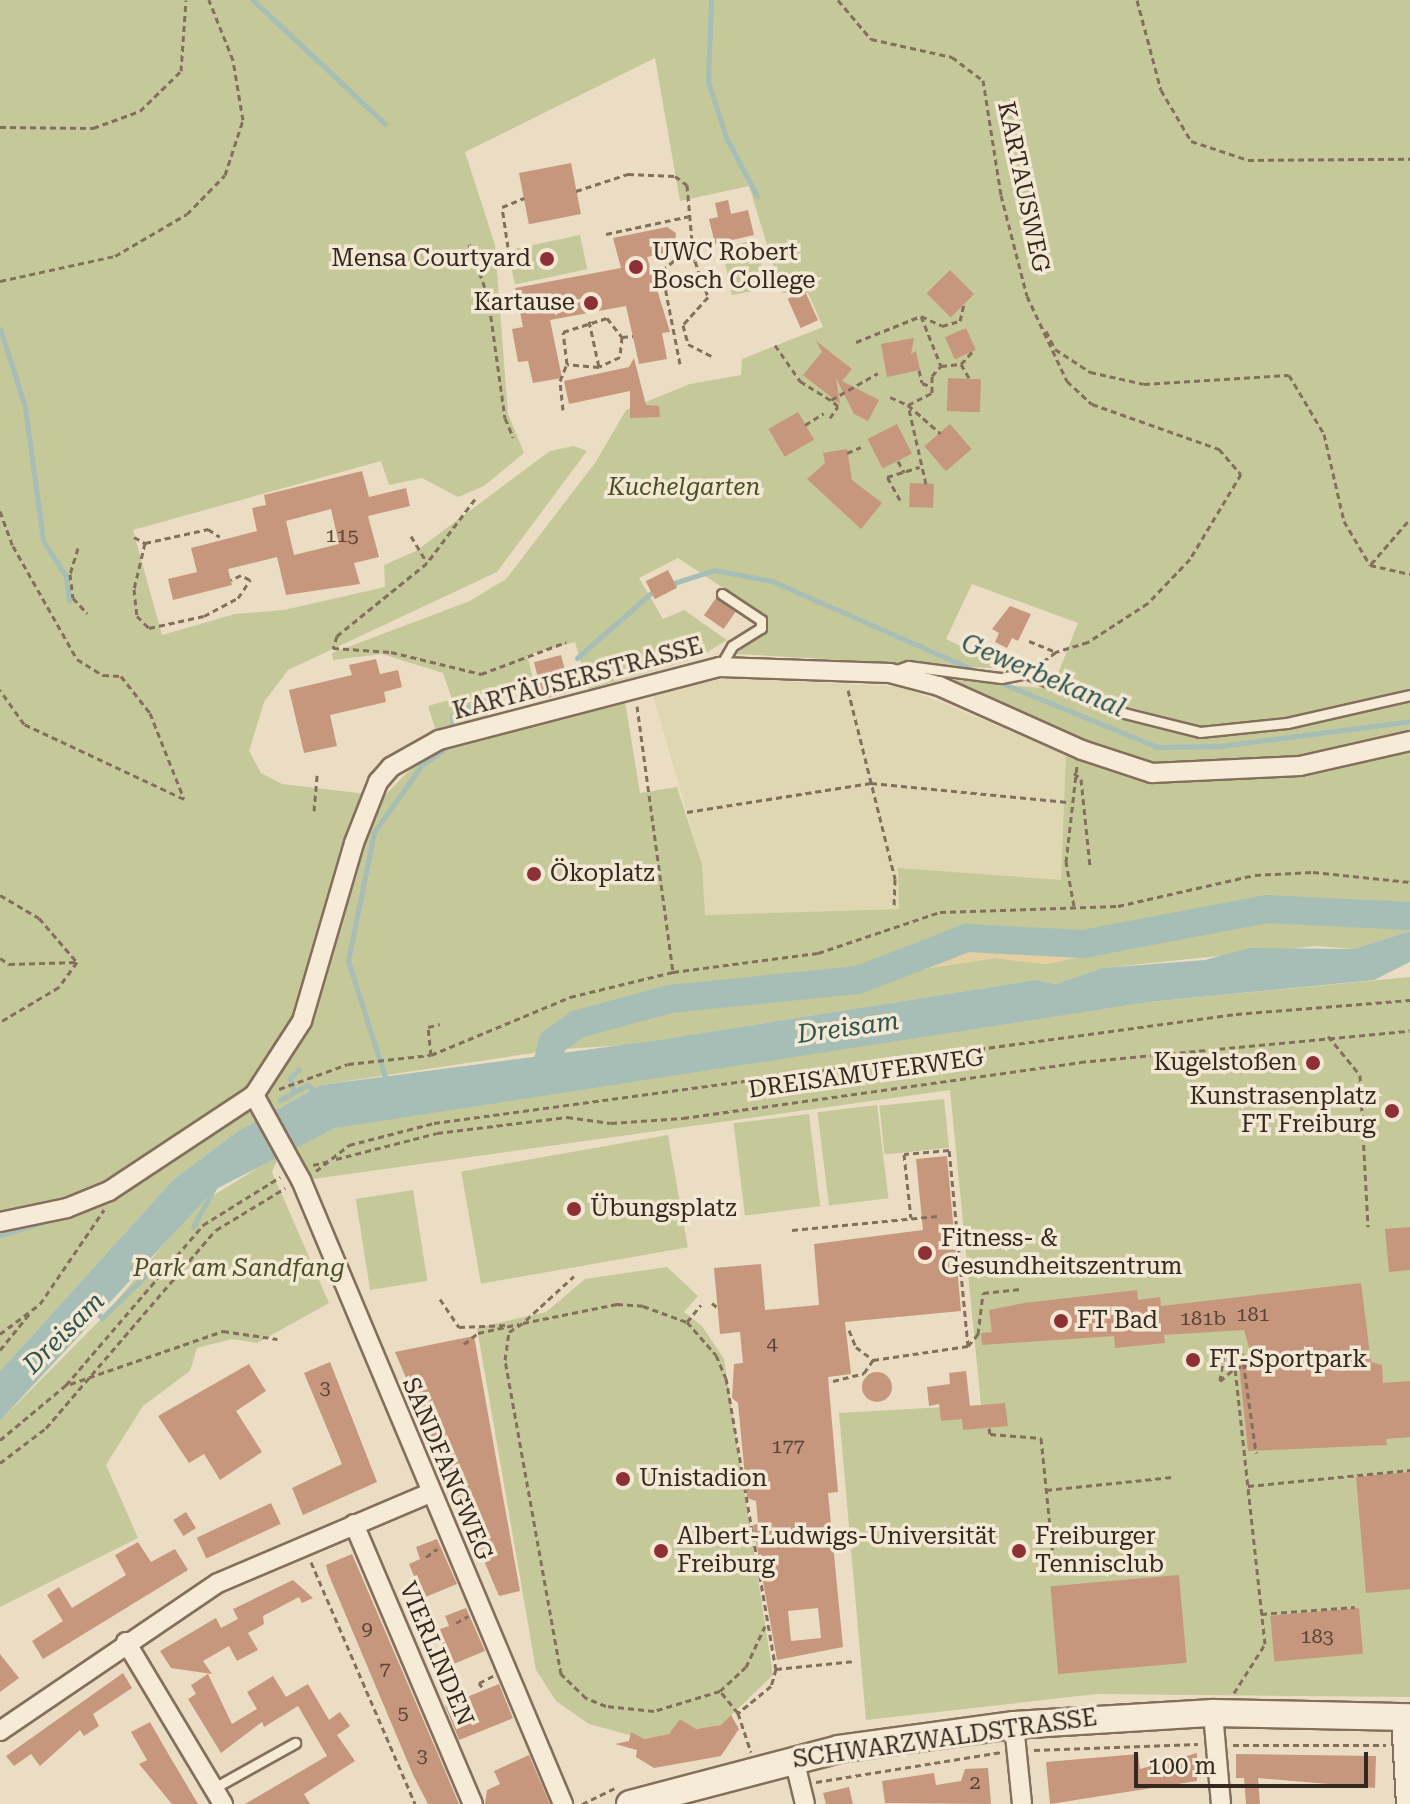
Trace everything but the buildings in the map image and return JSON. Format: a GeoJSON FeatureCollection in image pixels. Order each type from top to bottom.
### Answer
{"type":"FeatureCollection","features":[{"type":"Feature","properties":{"kind":"main road","name":"SCHWARZWALDSTRASSE"},"geometry":{"type":"LineString","coordinates":[[630,1804],[754,1767],[794,1759],[1016,1738],[1221,1707],[1406,1717]]}},
{"type":"Feature","properties":{"kind":"street","name":"KARTÄUSERSTRASSE"},"geometry":{"type":"LineString","coordinates":[[0,1222],[67,1208],[109,1191],[257,1100],[302,1021],[354,843],[378,782],[391,767],[439,740],[633,687],[720,667],[890,673],[939,686],[1082,750],[1152,773],[1300,766],[1410,741]]}},
{"type":"Feature","properties":{"kind":"street","name":"SANDFANGWEG"},"geometry":{"type":"LineString","coordinates":[[257,1100],[295,1167],[563,1804]]}},
{"type":"Feature","properties":{"kind":"street"},"geometry":{"type":"LineString","coordinates":[[0,1731],[126,1642],[218,1583],[430,1493]]}},
{"type":"Feature","properties":{"kind":"street","name":"VIERLINDEN"},"geometry":{"type":"LineString","coordinates":[[354,1524],[473,1804]]}},
{"type":"Feature","properties":{"kind":"street"},"geometry":{"type":"LineString","coordinates":[[126,1642],[218,1796]]}},
{"type":"Feature","properties":{"kind":"street"},"geometry":{"type":"LineString","coordinates":[[1221,1707],[1216,1745],[1221,1804]]}},
{"type":"Feature","properties":{"kind":"street"},"geometry":{"type":"LineString","coordinates":[[1406,1717],[1402,1745],[1406,1804]]}},
{"type":"Feature","properties":{"kind":"street"},"geometry":{"type":"LineString","coordinates":[[1016,1738],[1022,1804]]}},
{"type":"Feature","properties":{"kind":"street"},"geometry":{"type":"LineString","coordinates":[[794,1759],[803,1795]]}},
{"type":"Feature","properties":{"kind":"lane"},"geometry":{"type":"LineString","coordinates":[[720,667],[732,646],[761,628],[761,620],[722,594]]}},
{"type":"Feature","properties":{"kind":"lane"},"geometry":{"type":"LineString","coordinates":[[890,673],[908,666],[972,677],[1001,678],[1026,673],[1124,713],[1200,732],[1287,723],[1410,695]]}},
{"type":"Feature","properties":{"kind":"lane"},"geometry":{"type":"LineString","coordinates":[[218,1796],[295,1743]]}},
{"type":"Feature","properties":{"kind":"path"},"geometry":{"type":"LineString","coordinates":[[0,127],[93,128],[140,111],[181,71],[186,0]]}},
{"type":"Feature","properties":{"kind":"path"},"geometry":{"type":"LineString","coordinates":[[0,281],[115,256],[187,214],[225,175],[243,120],[233,60],[209,0]]}},
{"type":"Feature","properties":{"kind":"path","name":"KARTAUSWEG"},"geometry":{"type":"LineString","coordinates":[[838,0],[871,39],[952,57],[983,80],[1001,195],[1027,296],[1067,381],[1092,404],[1219,449],[1241,474],[1190,559],[1148,603],[1088,642],[1056,652]]}},
{"type":"Feature","properties":{"kind":"path"},"geometry":{"type":"LineString","coordinates":[[1137,0],[1161,90],[1191,141],[1248,160],[1410,159]]}},
{"type":"Feature","properties":{"kind":"path"},"geometry":{"type":"LineString","coordinates":[[576,191],[628,174],[675,176],[687,185],[692,241],[662,271],[680,364]]}},
{"type":"Feature","properties":{"kind":"path"},"geometry":{"type":"LineString","coordinates":[[508,247],[502,207],[524,198]]}},
{"type":"Feature","properties":{"kind":"path"},"geometry":{"type":"LineString","coordinates":[[606,234],[690,216]]}},
{"type":"Feature","properties":{"kind":"path"},"geometry":{"type":"LineString","coordinates":[[469,244],[488,296],[505,418],[513,437]]}},
{"type":"Feature","properties":{"kind":"path"},"geometry":{"type":"LineString","coordinates":[[679,256],[695,261],[708,297],[683,325],[688,344],[713,357]]}},
{"type":"Feature","properties":{"kind":"path"},"geometry":{"type":"LineString","coordinates":[[1027,296],[1055,349],[1090,372],[1144,384],[1289,375],[1324,434],[1344,521],[1370,565],[1410,574]]}},
{"type":"Feature","properties":{"kind":"path"},"geometry":{"type":"LineString","coordinates":[[856,342],[921,316],[942,326],[960,321],[964,303]]}},
{"type":"Feature","properties":{"kind":"path"},"geometry":{"type":"LineString","coordinates":[[908,405],[932,387],[941,366],[921,316]]}},
{"type":"Feature","properties":{"kind":"path"},"geometry":{"type":"LineString","coordinates":[[589,321],[599,367]]}},
{"type":"Feature","properties":{"kind":"path"},"geometry":{"type":"LineString","coordinates":[[563,410],[560,381],[567,364],[563,332],[589,321],[614,321],[622,337],[620,357],[599,367],[567,364]]}},
{"type":"Feature","properties":{"kind":"path"},"geometry":{"type":"LineString","coordinates":[[622,337],[633,336]]}},
{"type":"Feature","properties":{"kind":"path"},"geometry":{"type":"LineString","coordinates":[[775,345],[800,381],[838,406],[830,418]]}},
{"type":"Feature","properties":{"kind":"path"},"geometry":{"type":"LineString","coordinates":[[941,366],[961,364],[973,351]]}},
{"type":"Feature","properties":{"kind":"path"},"geometry":{"type":"LineString","coordinates":[[961,364],[969,378]]}},
{"type":"Feature","properties":{"kind":"path"},"geometry":{"type":"LineString","coordinates":[[919,370],[922,383],[932,387]]}},
{"type":"Feature","properties":{"kind":"path"},"geometry":{"type":"LineString","coordinates":[[831,400],[878,373]]}},
{"type":"Feature","properties":{"kind":"path"},"geometry":{"type":"LineString","coordinates":[[890,397],[908,405],[940,433]]}},
{"type":"Feature","properties":{"kind":"path"},"geometry":{"type":"LineString","coordinates":[[908,405],[926,484]]}},
{"type":"Feature","properties":{"kind":"path"},"geometry":{"type":"LineString","coordinates":[[805,425],[824,413]]}},
{"type":"Feature","properties":{"kind":"path"},"geometry":{"type":"LineString","coordinates":[[847,453],[861,447]]}},
{"type":"Feature","properties":{"kind":"path"},"geometry":{"type":"LineString","coordinates":[[898,461],[904,472]]}},
{"type":"Feature","properties":{"kind":"path"},"geometry":{"type":"LineString","coordinates":[[900,500],[887,477],[920,467]]}},
{"type":"Feature","properties":{"kind":"path"},"geometry":{"type":"LineString","coordinates":[[475,499],[427,563],[337,636],[333,648],[391,652],[481,674],[566,642]]}},
{"type":"Feature","properties":{"kind":"path"},"geometry":{"type":"LineString","coordinates":[[0,511],[77,659],[103,675],[121,676],[150,713],[184,799],[24,724],[0,690]]}},
{"type":"Feature","properties":{"kind":"path"},"geometry":{"type":"LineString","coordinates":[[1370,565],[1410,519]]}},
{"type":"Feature","properties":{"kind":"path"},"geometry":{"type":"LineString","coordinates":[[134,537],[145,543],[208,529],[220,537]]}},
{"type":"Feature","properties":{"kind":"path"},"geometry":{"type":"LineString","coordinates":[[411,536],[427,563]]}},
{"type":"Feature","properties":{"kind":"path"},"geometry":{"type":"LineString","coordinates":[[145,543],[134,589],[137,616],[149,628],[204,616],[238,598],[250,580],[241,575],[231,580]]}},
{"type":"Feature","properties":{"kind":"path"},"geometry":{"type":"LineString","coordinates":[[78,548],[70,574],[73,598],[87,613]]}},
{"type":"Feature","properties":{"kind":"path"},"geometry":{"type":"LineString","coordinates":[[1029,641],[1056,652]]}},
{"type":"Feature","properties":{"kind":"path"},"geometry":{"type":"LineString","coordinates":[[1026,673],[1056,652]]}},
{"type":"Feature","properties":{"kind":"path"},"geometry":{"type":"LineString","coordinates":[[846,670],[895,879],[894,907]]}},
{"type":"Feature","properties":{"kind":"path"},"geometry":{"type":"LineString","coordinates":[[633,687],[673,972]]}},
{"type":"Feature","properties":{"kind":"path"},"geometry":{"type":"LineString","coordinates":[[1074,906],[1067,843],[1074,773],[1082,750]]}},
{"type":"Feature","properties":{"kind":"path"},"geometry":{"type":"LineString","coordinates":[[1074,773],[1081,779],[1090,866]]}},
{"type":"Feature","properties":{"kind":"path"},"geometry":{"type":"LineString","coordinates":[[314,811],[317,774]]}},
{"type":"Feature","properties":{"kind":"path"},"geometry":{"type":"LineString","coordinates":[[687,812],[871,783],[1070,802]]}},
{"type":"Feature","properties":{"kind":"path"},"geometry":{"type":"LineString","coordinates":[[278,1090],[348,1064],[382,1064],[431,1055],[570,997],[673,972],[818,953],[940,912],[1118,906],[1255,875],[1313,872],[1410,882]]}},
{"type":"Feature","properties":{"kind":"path"},"geometry":{"type":"LineString","coordinates":[[0,895],[39,918],[77,962]]}},
{"type":"Feature","properties":{"kind":"path"},"geometry":{"type":"LineString","coordinates":[[0,958],[9,964],[77,962]]}},
{"type":"Feature","properties":{"kind":"path"},"geometry":{"type":"LineString","coordinates":[[0,1022],[59,987],[77,962]]}},
{"type":"Feature","properties":{"kind":"path"},"geometry":{"type":"LineString","coordinates":[[0,1440],[66,1385],[203,1225],[247,1192],[295,1167],[331,1161],[369,1137],[434,1123],[1236,1014],[1410,1000]]}},
{"type":"Feature","properties":{"kind":"path"},"geometry":{"type":"LineString","coordinates":[[431,1055],[428,1027],[440,1024]]}},
{"type":"Feature","properties":{"kind":"path","name":"DREISAMUFERWEG"},"geometry":{"type":"LineString","coordinates":[[331,1161],[437,1133],[567,1117],[611,1123],[683,1118],[1080,1062],[1328,1036],[1410,1031]]}},
{"type":"Feature","properties":{"kind":"path"},"geometry":{"type":"LineString","coordinates":[[1328,1036],[1360,1075],[1368,1227]]}},
{"type":"Feature","properties":{"kind":"path"},"geometry":{"type":"LineString","coordinates":[[911,1218],[904,1154],[949,1150],[968,1346]]}},
{"type":"Feature","properties":{"kind":"path"},"geometry":{"type":"LineString","coordinates":[[0,1463],[35,1440],[216,1230],[295,1167]]}},
{"type":"Feature","properties":{"kind":"path"},"geometry":{"type":"LineString","coordinates":[[0,1350],[74,1261],[109,1191]]}},
{"type":"Feature","properties":{"kind":"path"},"geometry":{"type":"LineString","coordinates":[[792,1230],[937,1216]]}},
{"type":"Feature","properties":{"kind":"path"},"geometry":{"type":"LineString","coordinates":[[574,1276],[509,1332],[505,1360],[561,1674],[586,1698],[630,1711],[677,1708],[720,1691],[746,1667],[766,1624]]}},
{"type":"Feature","properties":{"kind":"path"},"geometry":{"type":"LineString","coordinates":[[833,1381],[864,1373],[873,1360],[968,1346],[978,1334],[983,1293],[1021,1289]]}},
{"type":"Feature","properties":{"kind":"path"},"geometry":{"type":"LineString","coordinates":[[440,1299],[459,1327],[512,1325]]}},
{"type":"Feature","properties":{"kind":"path"},"geometry":{"type":"LineString","coordinates":[[712,1303],[718,1308]]}},
{"type":"Feature","properties":{"kind":"path"},"geometry":{"type":"LineString","coordinates":[[464,1344],[478,1333],[617,1304],[643,1306],[687,1322],[704,1338],[726,1378],[776,1669],[771,1686],[738,1713]]}},
{"type":"Feature","properties":{"kind":"path"},"geometry":{"type":"LineString","coordinates":[[687,1322],[701,1305]]}},
{"type":"Feature","properties":{"kind":"path"},"geometry":{"type":"LineString","coordinates":[[0,1334],[34,1308]]}},
{"type":"Feature","properties":{"kind":"path"},"geometry":{"type":"LineString","coordinates":[[849,1330],[873,1360]]}},
{"type":"Feature","properties":{"kind":"path"},"geometry":{"type":"LineString","coordinates":[[66,1385],[223,1331],[277,1339]]}},
{"type":"Feature","properties":{"kind":"path"},"geometry":{"type":"LineString","coordinates":[[1254,1364],[1246,1366],[1235,1368],[1220,1381],[1224,1354],[1242,1353],[1246,1366],[1256,1453]]}},
{"type":"Feature","properties":{"kind":"path"},"geometry":{"type":"LineString","coordinates":[[1221,1707],[1265,1644],[1235,1368]]}},
{"type":"Feature","properties":{"kind":"path"},"geometry":{"type":"LineString","coordinates":[[989,1428],[990,1434],[1041,1438],[1054,1566]]}},
{"type":"Feature","properties":{"kind":"path"},"geometry":{"type":"LineString","coordinates":[[1248,1486],[1410,1470]]}},
{"type":"Feature","properties":{"kind":"path"},"geometry":{"type":"LineString","coordinates":[[1046,1490],[1172,1477]]}},
{"type":"Feature","properties":{"kind":"path"},"geometry":{"type":"LineString","coordinates":[[304,1544],[415,1804]]}},
{"type":"Feature","properties":{"kind":"path"},"geometry":{"type":"LineString","coordinates":[[1261,1614],[1355,1607]]}},
{"type":"Feature","properties":{"kind":"path"},"geometry":{"type":"LineString","coordinates":[[776,1669],[855,1661]]}},
{"type":"Feature","properties":{"kind":"path"},"geometry":{"type":"LineString","coordinates":[[720,1691],[738,1713],[754,1767]]}},
{"type":"Feature","properties":{"kind":"path"},"geometry":{"type":"LineString","coordinates":[[803,1795],[1016,1738],[1216,1745],[1402,1745]]}},
{"type":"Feature","properties":{"kind":"path"},"geometry":{"type":"LineString","coordinates":[[595,1796],[597,1804]]}},
{"type":"Feature","properties":{"kind":"shaded area"},"geometry":{"type":"Polygon","coordinates":[[[729,678],[903,687],[1066,754],[1061,881],[898,868],[899,909],[705,915],[702,864],[652,692],[729,678]]]}},
{"type":"Feature","properties":{"kind":"green space","name":"Kuchelgarten"},"geometry":{"type":"Polygon","coordinates":[[[0,0],[1410,0],[1410,907],[1270,902],[1097,937],[941,936],[867,966],[671,991],[578,1017],[546,1039],[540,1052],[321,1085],[238,1131],[173,1180],[0,1371],[0,0]],[[655,58],[465,152],[495,245],[508,414],[524,453],[484,486],[458,497],[422,478],[389,485],[381,461],[133,530],[162,635],[235,614],[284,610],[385,587],[384,565],[416,551],[550,451],[574,446],[587,451],[497,572],[288,670],[264,702],[249,751],[261,773],[282,784],[384,796],[417,763],[440,751],[625,701],[640,793],[677,787],[702,864],[705,915],[899,909],[898,868],[1061,880],[1066,754],[939,699],[954,680],[1052,689],[1078,623],[972,584],[946,639],[997,663],[991,668],[736,654],[764,633],[767,617],[678,558],[639,578],[663,619],[684,610],[727,640],[698,658],[589,689],[575,642],[527,655],[534,682],[485,700],[488,716],[436,731],[428,706],[452,699],[443,673],[382,654],[333,660],[332,653],[470,601],[506,579],[595,463],[626,410],[690,384],[741,375],[742,359],[823,327],[808,293],[782,293],[749,186],[680,201],[655,58]]]}},
{"type":"Feature","properties":{"kind":"green space","name":"Mensa Courtyard"},"geometry":{"type":"Polygon","coordinates":[[[580,235],[587,269],[515,285],[508,250],[580,235]]]}},
{"type":"Feature","properties":{"kind":"green space"},"geometry":{"type":"Polygon","coordinates":[[[756,240],[766,288],[732,295],[722,247],[756,240]]]}},
{"type":"Feature","properties":{"kind":"green space"},"geometry":{"type":"Polygon","coordinates":[[[1287,914],[1403,920],[1410,931],[1354,949],[1316,946],[1102,968],[1056,984],[1035,980],[627,1045],[564,1049],[561,1039],[584,1025],[652,1009],[754,996],[823,996],[917,970],[995,958],[1046,964],[1287,914]]]}},
{"type":"Feature","properties":{"kind":"green space"},"geometry":{"type":"Polygon","coordinates":[[[1410,977],[1410,1697],[1097,1694],[866,1720],[839,1413],[981,1405],[950,1090],[313,1179],[295,1147],[335,1128],[438,1109],[1149,1002],[1410,977]]]}},
{"type":"Feature","properties":{"kind":"green space"},"geometry":{"type":"Polygon","coordinates":[[[944,1099],[949,1148],[884,1155],[879,1106],[944,1099]]]}},
{"type":"Feature","properties":{"kind":"green space"},"geometry":{"type":"Polygon","coordinates":[[[877,1105],[888,1198],[829,1206],[817,1112],[877,1105]]]}},
{"type":"Feature","properties":{"kind":"green space"},"geometry":{"type":"Polygon","coordinates":[[[809,1114],[820,1206],[745,1216],[734,1123],[809,1114]]]}},
{"type":"Feature","properties":{"kind":"green space","name":"Übungsplatz"},"geometry":{"type":"Polygon","coordinates":[[[668,1135],[688,1247],[481,1284],[461,1171],[668,1135]]]}},
{"type":"Feature","properties":{"kind":"green space","name":"Park am Sandfang"},"geometry":{"type":"Polygon","coordinates":[[[279,1155],[272,1172],[329,1303],[257,1343],[232,1339],[197,1348],[190,1371],[143,1406],[106,1465],[138,1538],[0,1607],[0,1421],[102,1318],[196,1206],[279,1155]]]}},
{"type":"Feature","properties":{"kind":"green space"},"geometry":{"type":"Polygon","coordinates":[[[413,1190],[427,1281],[370,1290],[356,1199],[413,1190]]]}},
{"type":"Feature","properties":{"kind":"green space","name":"Unistadion"},"geometry":{"type":"Polygon","coordinates":[[[667,1267],[698,1296],[684,1312],[702,1326],[724,1359],[773,1675],[721,1725],[695,1729],[680,1719],[670,1734],[644,1739],[589,1724],[556,1701],[536,1670],[477,1328],[546,1312],[585,1279],[667,1267]]]}},
{"type":"Feature","properties":{"kind":"sand"},"geometry":{"type":"Polygon","coordinates":[[[1270,902],[1401,904],[1410,907],[1410,924],[1287,914],[1046,964],[995,958],[916,970],[823,996],[754,996],[652,1009],[584,1025],[562,1039],[564,1049],[540,1052],[546,1039],[578,1017],[671,991],[867,966],[965,933],[1097,937],[1270,902]]]}},
{"type":"Feature","properties":{"kind":"water","name":"Dreisam"},"geometry":{"type":"Polygon","coordinates":[[[1410,931],[1410,962],[1374,980],[1149,1002],[335,1128],[214,1190],[0,1421],[0,1371],[173,1180],[238,1131],[321,1085],[652,1041],[1035,980],[1056,984],[1102,968],[1205,960],[1249,948],[1354,949],[1410,931]]]}},
{"type":"Feature","properties":{"kind":"waterway"},"geometry":{"type":"LineString","coordinates":[[253,0],[385,124]]}},
{"type":"Feature","properties":{"kind":"waterway"},"geometry":{"type":"LineString","coordinates":[[711,0],[708,81],[726,137],[757,196]]}},
{"type":"Feature","properties":{"kind":"waterway"},"geometry":{"type":"LineString","coordinates":[[0,329],[25,407],[43,541],[66,576],[69,601]]}},
{"type":"Feature","properties":{"kind":"waterway","name":"Gewerbekanal"},"geometry":{"type":"LineString","coordinates":[[674,583],[714,570],[772,581],[978,672]]}},
{"type":"Feature","properties":{"kind":"waterway","name":"Gewerbekanal"},"geometry":{"type":"LineString","coordinates":[[577,658],[651,593]]}},
{"type":"Feature","properties":{"kind":"waterway"},"geometry":{"type":"LineString","coordinates":[[453,732],[452,715],[532,679]]}},
{"type":"Feature","properties":{"kind":"waterway","name":"Gewerbekanal"},"geometry":{"type":"LineString","coordinates":[[994,680],[1157,747],[1221,746],[1410,721]]}},
{"type":"Feature","properties":{"kind":"waterway"},"geometry":{"type":"LineString","coordinates":[[387,1083],[348,961],[374,832],[421,766],[451,744]]}},
{"type":"Feature","properties":{"kind":"waterway"},"geometry":{"type":"LineString","coordinates":[[545,1073],[553,1042],[578,1024],[670,999],[858,980],[967,938],[1083,944],[1267,909],[1410,916]]}},
{"type":"Feature","properties":{"kind":"waterway"},"geometry":{"type":"LineString","coordinates":[[293,1089],[290,1078],[299,1070]]}},
{"type":"Feature","properties":{"kind":"waterway"},"geometry":{"type":"LineString","coordinates":[[280,1100],[307,1085],[316,1092]]}},
{"type":"Feature","properties":{"kind":"waterway"},"geometry":{"type":"LineString","coordinates":[[193,1227],[215,1186]]}},
{"type":"Feature","properties":{"kind":"waterway"},"geometry":{"type":"LineString","coordinates":[[0,1235],[44,1222]]}},
{"type":"Feature","properties":{"kind":"waterway"},"geometry":{"type":"LineString","coordinates":[[98,1314],[102,1318],[156,1265]]}},
{"type":"Feature","properties":{"kind":"place","name":"Mensa Courtyard"},"geometry":{"type":"Point","coordinates":[547,259]}},
{"type":"Feature","properties":{"kind":"place","name":"UWC Robert Bosch College"},"geometry":{"type":"Point","coordinates":[636,267]}},
{"type":"Feature","properties":{"kind":"place","name":"Kartause"},"geometry":{"type":"Point","coordinates":[591,303]}},
{"type":"Feature","properties":{"kind":"place","name":"Ökoplatz"},"geometry":{"type":"Point","coordinates":[534,874]}},
{"type":"Feature","properties":{"kind":"place","name":"Kugelstoßen"},"geometry":{"type":"Point","coordinates":[1313,1063]}},
{"type":"Feature","properties":{"kind":"place","name":"Kunstrasenplatz FT Freiburg"},"geometry":{"type":"Point","coordinates":[1392,1111]}},
{"type":"Feature","properties":{"kind":"place","name":"Übungsplatz"},"geometry":{"type":"Point","coordinates":[574,1209]}},
{"type":"Feature","properties":{"kind":"place","name":"Fitness- & Gesundheitszentrum"},"geometry":{"type":"Point","coordinates":[925,1253]}},
{"type":"Feature","properties":{"kind":"place","name":"FT Bad"},"geometry":{"type":"Point","coordinates":[1061,1321]}},
{"type":"Feature","properties":{"kind":"place","name":"FT-Sportpark"},"geometry":{"type":"Point","coordinates":[1193,1360]}},
{"type":"Feature","properties":{"kind":"place","name":"Unistadion"},"geometry":{"type":"Point","coordinates":[623,1479]}},
{"type":"Feature","properties":{"kind":"place","name":"Albert-Ludwigs-Universität Freiburg"},"geometry":{"type":"Point","coordinates":[661,1551]}},
{"type":"Feature","properties":{"kind":"place","name":"Freiburger Tennisclub"},"geometry":{"type":"Point","coordinates":[1019,1551]}}]}
